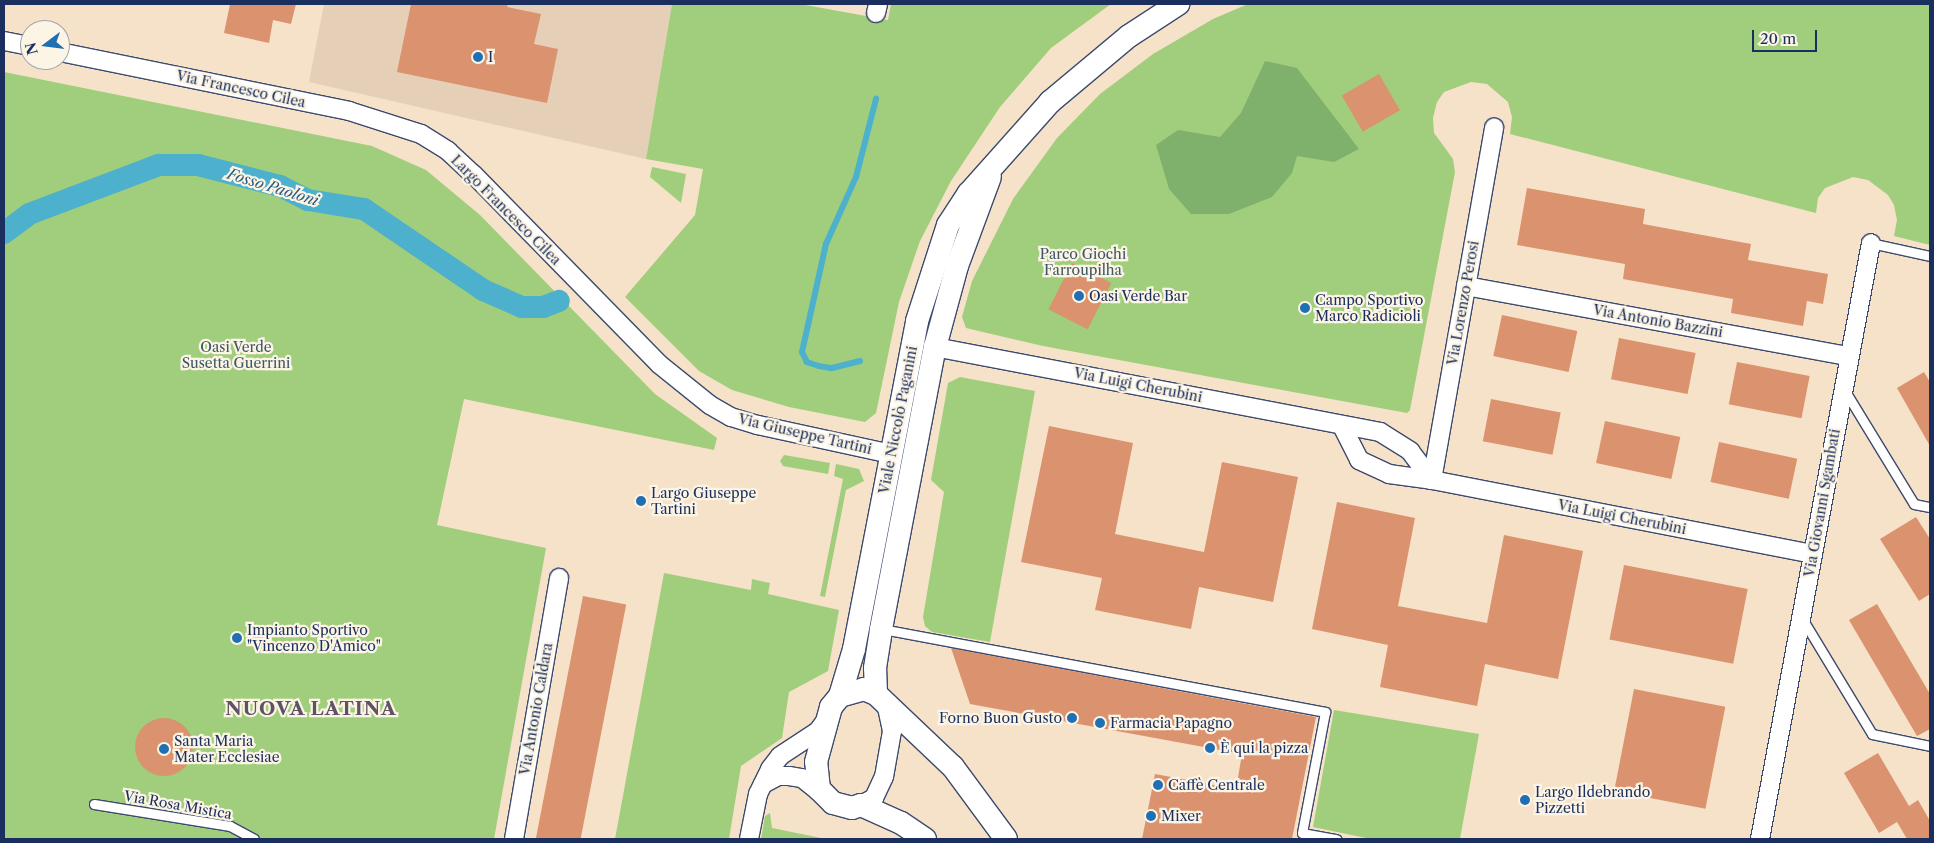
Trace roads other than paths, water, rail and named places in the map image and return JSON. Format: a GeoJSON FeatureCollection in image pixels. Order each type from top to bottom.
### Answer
{"type":"FeatureCollection","features":[{"type":"Feature","properties":{"kind":"street","name":"Viale Niccolò Paganini"},"geometry":{"type":"LineString","coordinates":[[824,796],[816,775],[826,720],[831,707],[840,696],[854,649],[917,321],[933,264],[948,225],[969,194],[1050,102],[1081,74],[1178,4]]}},
{"type":"Feature","properties":{"kind":"street"},"geometry":{"type":"LineString","coordinates":[[4,41],[20,44]]}},
{"type":"Feature","properties":{"kind":"street","name":"Via Francesco Cilea"},"geometry":{"type":"LineString","coordinates":[[70,54],[349,111],[421,134]]}},
{"type":"Feature","properties":{"kind":"street","name":"Via Lorenzo Perosi"},"geometry":{"type":"LineString","coordinates":[[1432,480],[1494,127]]}},
{"type":"Feature","properties":{"kind":"street","name":"Largo Francesco Cilea"},"geometry":{"type":"LineString","coordinates":[[421,134],[448,151],[474,175],[586,293]]}},
{"type":"Feature","properties":{"kind":"street","name":"Viale Niccolò Paganini"},"geometry":{"type":"LineString","coordinates":[[861,805],[874,798],[884,777],[892,731],[882,701],[875,668],[934,347],[956,266],[996,162]]}},
{"type":"Feature","properties":{"kind":"street","name":"Via Giovanni Sgambati"},"geometry":{"type":"LineString","coordinates":[[1760,839],[1871,244]]}},
{"type":"Feature","properties":{"kind":"street","name":"Via Antonio Bazzini"},"geometry":{"type":"LineString","coordinates":[[1466,286],[1850,356]]}},
{"type":"Feature","properties":{"kind":"street","name":"Via Giuseppe Tartini"},"geometry":{"type":"LineString","coordinates":[[586,293],[682,386],[731,417],[891,454]]}},
{"type":"Feature","properties":{"kind":"street","name":"Via Luigi Cherubini"},"geometry":{"type":"LineString","coordinates":[[934,347],[1380,432],[1398,441],[1421,464],[1432,480]]}},
{"type":"Feature","properties":{"kind":"street","name":"Via Luigi Cherubini"},"geometry":{"type":"LineString","coordinates":[[1342,426],[1358,460],[1371,468],[1406,479],[1432,480],[1813,554]]}},
{"type":"Feature","properties":{"kind":"street","name":"Via Antonio Caldara"},"geometry":{"type":"LineString","coordinates":[[514,839],[559,578]]}},
{"type":"Feature","properties":{"kind":"street"},"geometry":{"type":"LineString","coordinates":[[840,696],[864,689],[882,701],[958,772],[1006,839]]}},
{"type":"Feature","properties":{"kind":"street"},"geometry":{"type":"LineString","coordinates":[[749,839],[763,784],[780,756],[818,731],[826,720]]}},
{"type":"Feature","properties":{"kind":"street"},"geometry":{"type":"LineString","coordinates":[[763,784],[778,776],[802,778],[841,807],[861,805],[901,823],[925,839]]}},
{"type":"Feature","properties":{"kind":"lane","name":"Via Giovanni Sgambati"},"geometry":{"type":"LineString","coordinates":[[1871,244],[1930,256]]}},
{"type":"Feature","properties":{"kind":"lane"},"geometry":{"type":"LineString","coordinates":[[1843,389],[1914,504],[1930,508]]}},
{"type":"Feature","properties":{"kind":"lane"},"geometry":{"type":"LineString","coordinates":[[1801,618],[1872,734],[1930,746]]}},
{"type":"Feature","properties":{"kind":"lane"},"geometry":{"type":"LineString","coordinates":[[881,629],[1325,712],[1302,832],[1336,839]]}},
{"type":"Feature","properties":{"kind":"lane","name":"Via Rosa Mistica"},"geometry":{"type":"LineString","coordinates":[[94,804],[230,826],[254,839]]}},
{"type":"Feature","properties":{"kind":"waterway"},"geometry":{"type":"LineString","coordinates":[[860,361],[831,368],[807,362],[802,352],[826,244],[856,177],[876,99]]}},
{"type":"Feature","properties":{"kind":"waterway","name":"Fosso Paoloni"},"geometry":{"type":"LineString","coordinates":[[4,233],[29,214],[159,165],[198,165],[280,186],[308,200],[364,209],[483,290],[522,307],[543,307],[559,301]]}},
{"type":"Feature","properties":{"kind":"place","name":"I"},"geometry":{"type":"Point","coordinates":[478,57]}},
{"type":"Feature","properties":{"kind":"place","name":"Oasi Verde Bar"},"geometry":{"type":"Point","coordinates":[1079,296]}},
{"type":"Feature","properties":{"kind":"place","name":"Campo Sportivo Marco Radicioli"},"geometry":{"type":"Point","coordinates":[1305,308]}},
{"type":"Feature","properties":{"kind":"place","name":"Largo Giuseppe Tartini"},"geometry":{"type":"Point","coordinates":[641,501]}},
{"type":"Feature","properties":{"kind":"place","name":"Impianto Sportivo \"Vincenzo D'Amico\""},"geometry":{"type":"Point","coordinates":[237,638]}},
{"type":"Feature","properties":{"kind":"place","name":"Forno Buon Gusto"},"geometry":{"type":"Point","coordinates":[1072,718]}},
{"type":"Feature","properties":{"kind":"place","name":"Farmacia Papagno"},"geometry":{"type":"Point","coordinates":[1100,723]}},
{"type":"Feature","properties":{"kind":"place","name":"È qui la pizza"},"geometry":{"type":"Point","coordinates":[1210,748]}},
{"type":"Feature","properties":{"kind":"place","name":"Santa Maria Mater Ecclesiae"},"geometry":{"type":"Point","coordinates":[164,749]}},
{"type":"Feature","properties":{"kind":"place","name":"Caffè Centrale"},"geometry":{"type":"Point","coordinates":[1158,785]}},
{"type":"Feature","properties":{"kind":"place","name":"Largo Ildebrando Pizzetti"},"geometry":{"type":"Point","coordinates":[1525,800]}},
{"type":"Feature","properties":{"kind":"place","name":"Mixer"},"geometry":{"type":"Point","coordinates":[1151,816]}},
{"type":"Feature","properties":{"kind":"district","name":"NUOVA LATINA"},"geometry":{"type":"Point","coordinates":[311,709]}},
{"type":"Feature","properties":{"kind":"park label","name":"Parco Giochi Farroupilha"},"geometry":{"type":"Point","coordinates":[1083,262]}},
{"type":"Feature","properties":{"kind":"park label","name":"Oasi Verde Susetta Guerrini"},"geometry":{"type":"Point","coordinates":[236,356]}}]}
